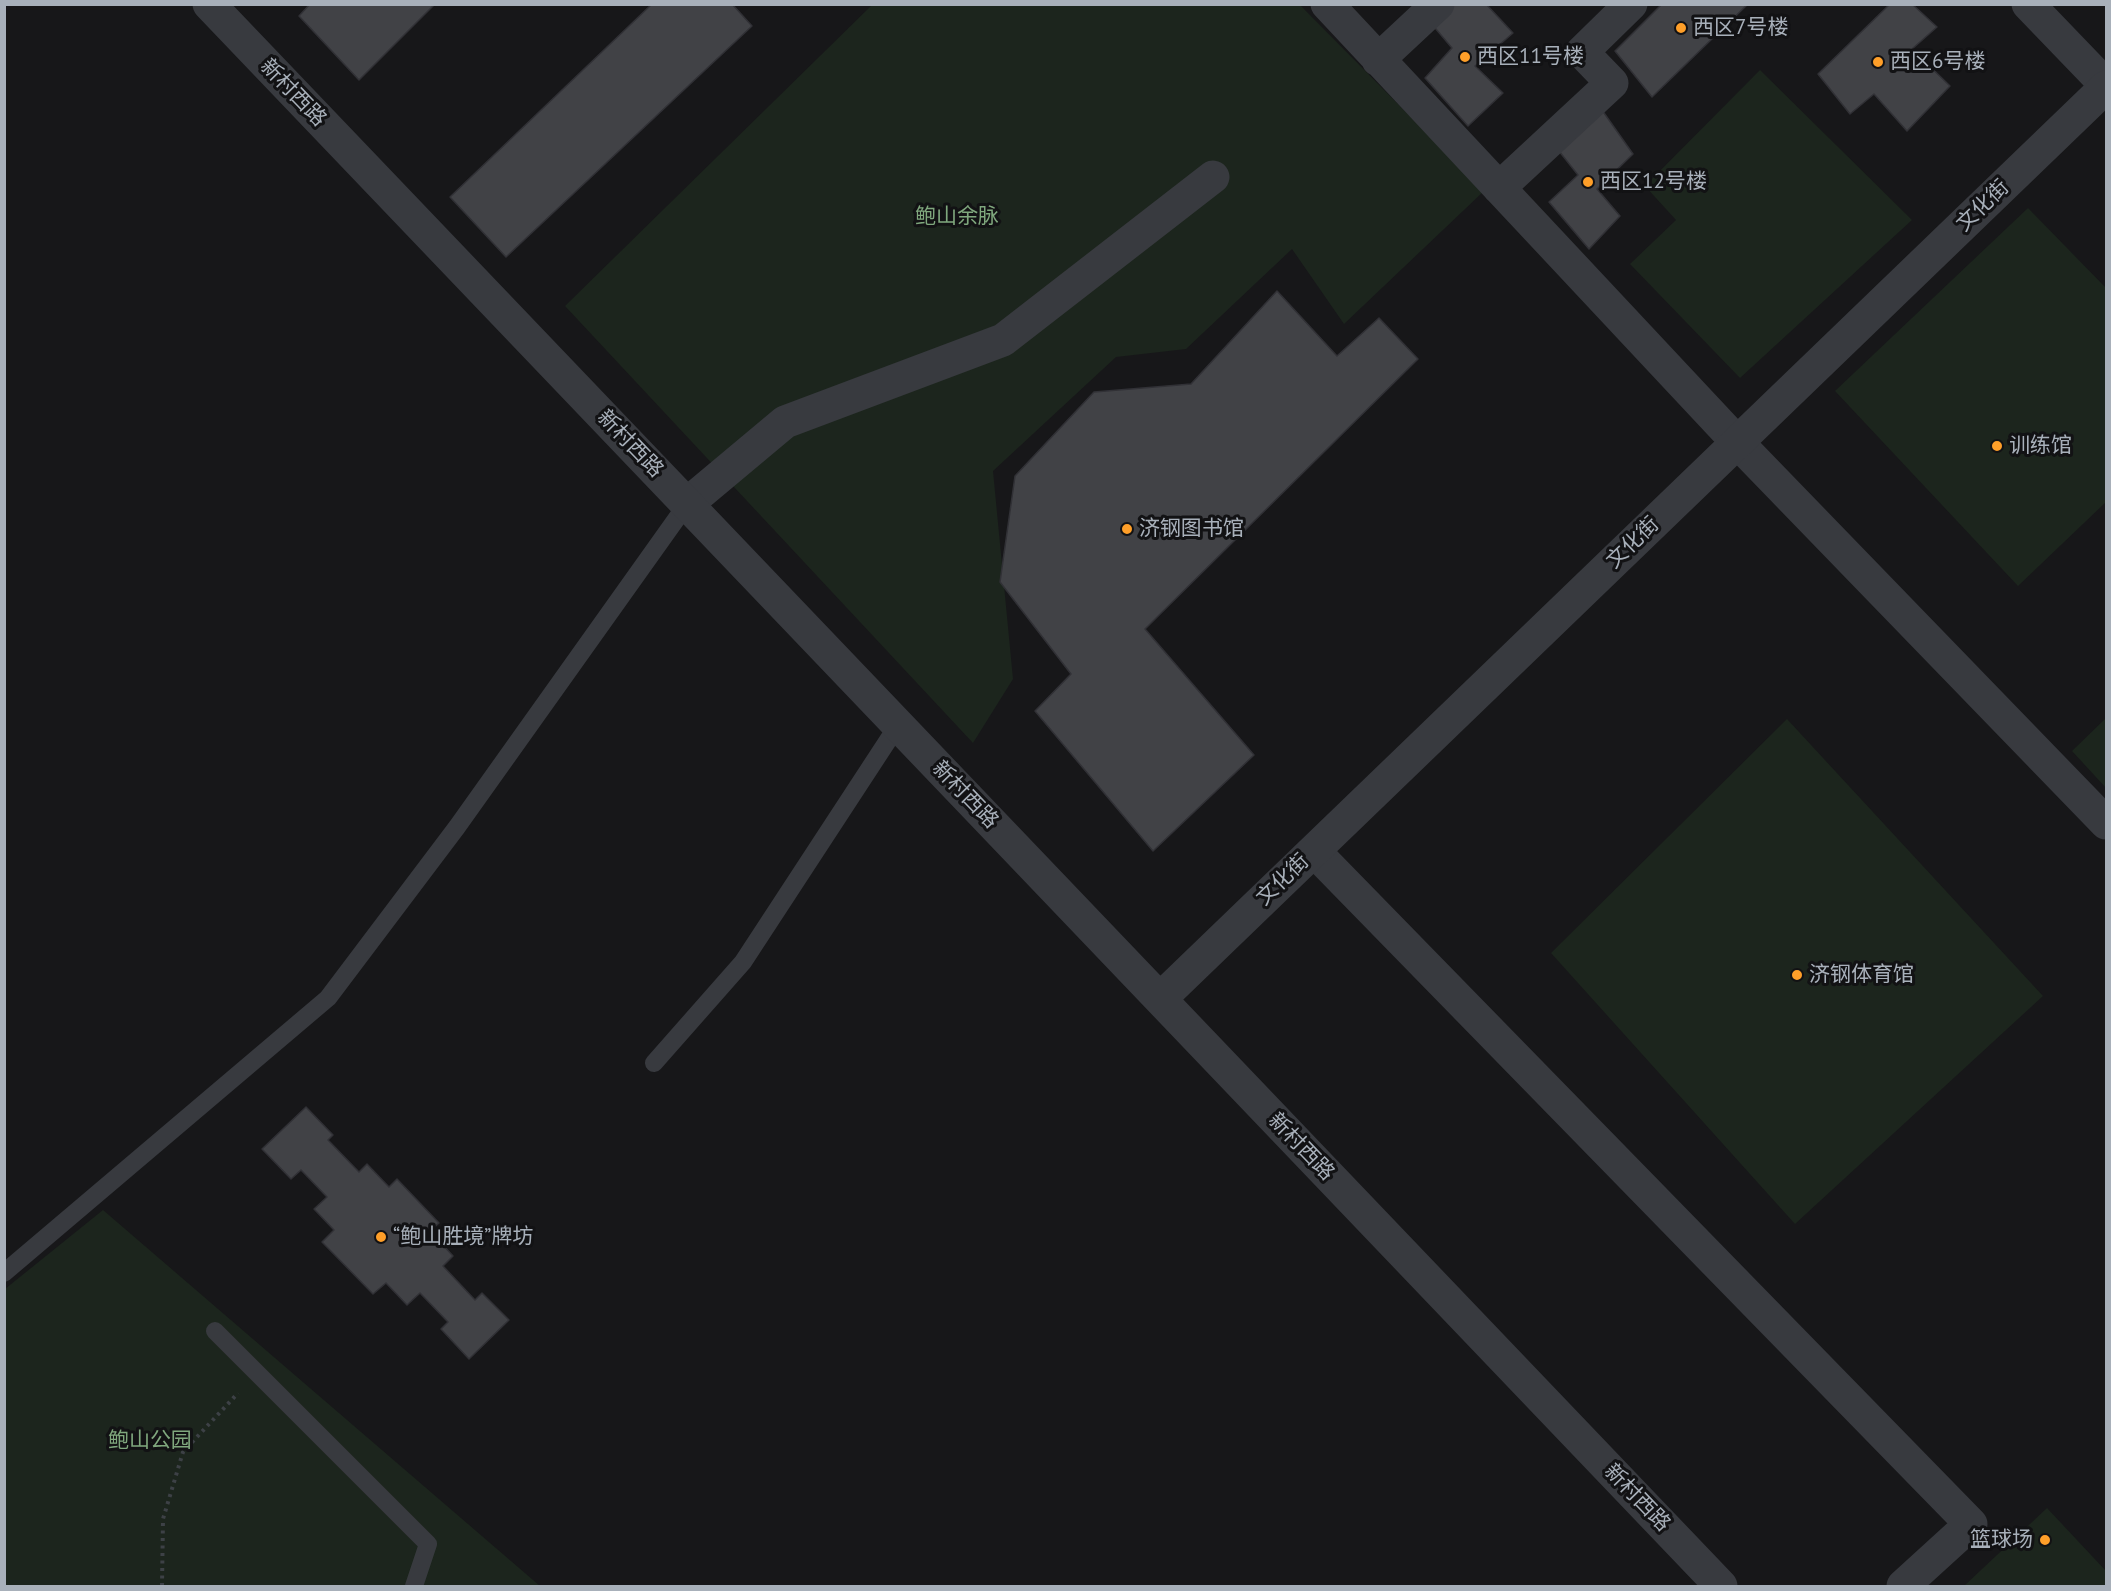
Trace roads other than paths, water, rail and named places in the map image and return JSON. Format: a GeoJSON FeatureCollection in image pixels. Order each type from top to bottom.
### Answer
{"type":"FeatureCollection","features":[{"type":"Feature","properties":{"kind":"street"},"geometry":{"type":"LineString","coordinates":[[1327,4],[1738,443],[2106,823]]}},
{"type":"Feature","properties":{"kind":"street"},"geometry":{"type":"LineString","coordinates":[[1378,60],[1437,4]]}},
{"type":"Feature","properties":{"kind":"street"},"geometry":{"type":"LineString","coordinates":[[1499,188],[1612,83],[1582,52],[1631,4]]}},
{"type":"Feature","properties":{"kind":"street"},"geometry":{"type":"LineString","coordinates":[[2028,4],[2106,86]]}},
{"type":"Feature","properties":{"kind":"street","name":"新村西路"},"geometry":{"type":"LineString","coordinates":[[226,11],[687,504],[1721,1587]]}},
{"type":"Feature","properties":{"kind":"street","name":"文化街"},"geometry":{"type":"LineString","coordinates":[[1160,999],[2106,86]]}},
{"type":"Feature","properties":{"kind":"street"},"geometry":{"type":"LineString","coordinates":[[687,504],[785,422],[1003,340],[1213,177]]}},
{"type":"Feature","properties":{"kind":"street"},"geometry":{"type":"LineString","coordinates":[[1314,851],[1971,1524],[1903,1587]]}},
{"type":"Feature","properties":{"kind":"lane"},"geometry":{"type":"LineString","coordinates":[[4,1273],[328,998],[457,827],[687,504]]}},
{"type":"Feature","properties":{"kind":"lane"},"geometry":{"type":"LineString","coordinates":[[654,1063],[743,962],[898,725]]}},
{"type":"Feature","properties":{"kind":"lane"},"geometry":{"type":"LineString","coordinates":[[215,1331],[428,1544],[414,1587]]}},
{"type":"Feature","properties":{"kind":"place","name":"西区7号楼"},"geometry":{"type":"Point","coordinates":[1681,28]}},
{"type":"Feature","properties":{"kind":"place","name":"西区11号楼"},"geometry":{"type":"Point","coordinates":[1465,57]}},
{"type":"Feature","properties":{"kind":"place","name":"西区6号楼"},"geometry":{"type":"Point","coordinates":[1878,62]}},
{"type":"Feature","properties":{"kind":"place","name":"西区12号楼"},"geometry":{"type":"Point","coordinates":[1588,182]}},
{"type":"Feature","properties":{"kind":"place","name":"训练馆"},"geometry":{"type":"Point","coordinates":[1997,446]}},
{"type":"Feature","properties":{"kind":"place","name":"济钢图书馆"},"geometry":{"type":"Point","coordinates":[1127,529]}},
{"type":"Feature","properties":{"kind":"place","name":"济钢体育馆"},"geometry":{"type":"Point","coordinates":[1797,975]}},
{"type":"Feature","properties":{"kind":"place","name":"“鲍山胜境”牌坊"},"geometry":{"type":"Point","coordinates":[381,1237]}},
{"type":"Feature","properties":{"kind":"place","name":"篮球场"},"geometry":{"type":"Point","coordinates":[2045,1540]}},
{"type":"Feature","properties":{"kind":"park label","name":"鲍山余脉"},"geometry":{"type":"Point","coordinates":[957,217]}},
{"type":"Feature","properties":{"kind":"park label","name":"鲍山公园"},"geometry":{"type":"Point","coordinates":[150,1441]}}]}
